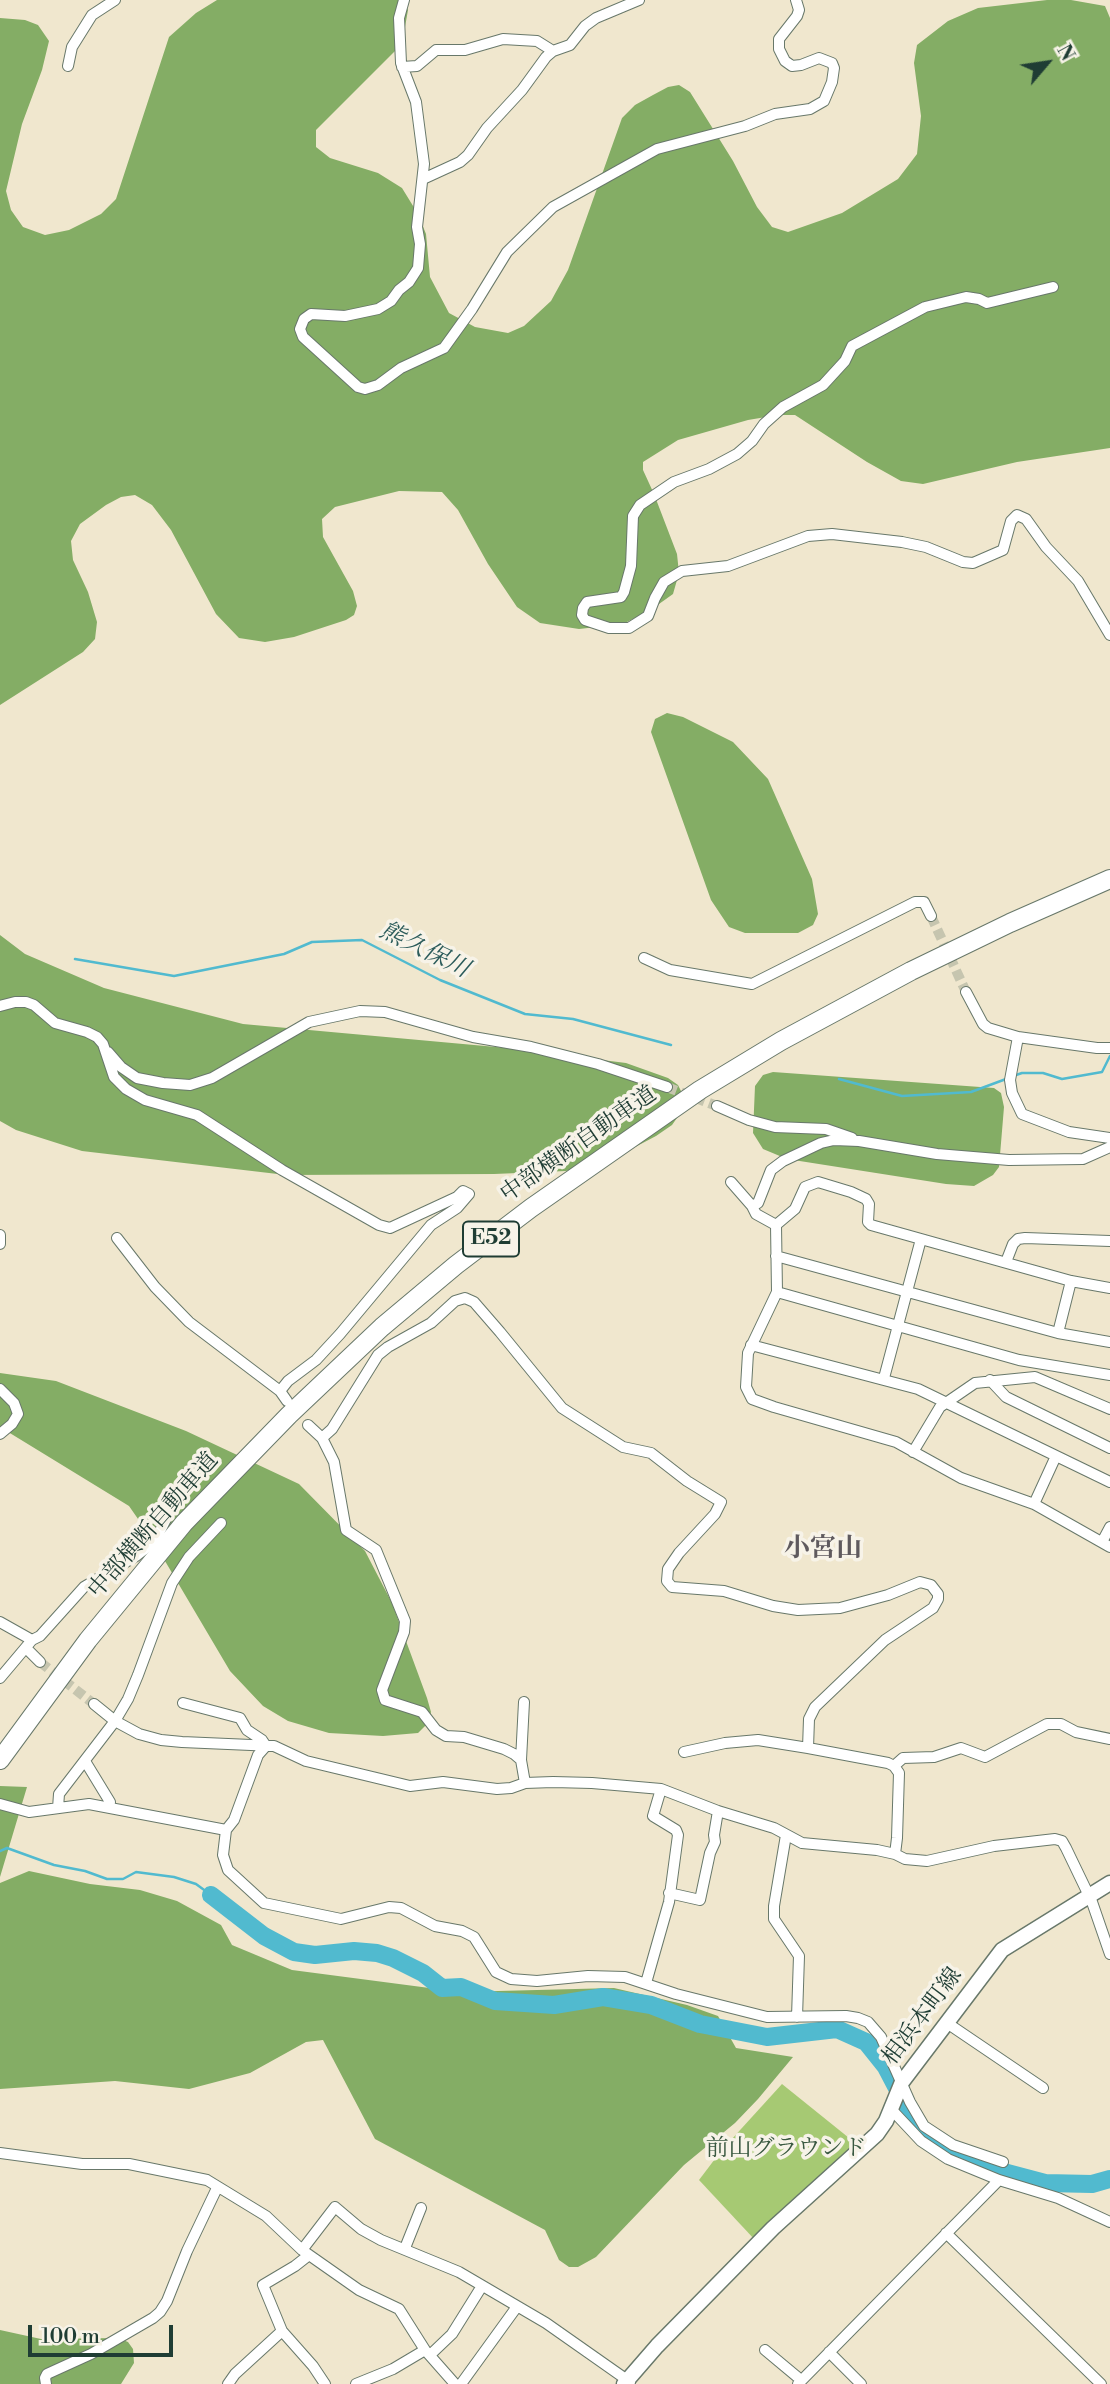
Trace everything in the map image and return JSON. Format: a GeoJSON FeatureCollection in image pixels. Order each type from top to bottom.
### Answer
{"type":"FeatureCollection","features":[{"type":"Feature","properties":{"kind":"highway","name":"中部横断自動車道"},"geometry":{"type":"LineString","coordinates":[[0,1760],[88,1640],[184,1523],[307,1397],[382,1327],[456,1265],[665,1114],[781,1041],[911,971],[1110,878]]}},
{"type":"Feature","properties":{"kind":"main road","name":"相浜本町線"},"geometry":{"type":"LineString","coordinates":[[628,2383],[657,2346],[774,2228],[877,2134],[897,2094],[1002,1950],[1110,1884]]}},
{"type":"Feature","properties":{"kind":"street"},"geometry":{"type":"LineString","coordinates":[[68,66],[72,47],[92,15],[115,0]]}},
{"type":"Feature","properties":{"kind":"street"},"geometry":{"type":"LineString","coordinates":[[404,0],[400,18],[402,67],[416,102],[424,164],[417,227],[420,254],[418,268],[391,301],[378,309],[345,316],[311,314],[301,323],[300,329],[303,337],[358,387],[365,389],[378,385],[401,368],[444,348],[472,309],[500,260],[553,207],[660,147],[745,126],[775,114],[810,109],[824,101],[832,82],[832,63],[820,58],[792,66],[785,61],[779,49],[779,39],[799,10],[796,0]]}},
{"type":"Feature","properties":{"kind":"street"},"geometry":{"type":"LineString","coordinates":[[423,179],[460,162],[468,155],[487,128],[553,51],[570,45],[584,26],[596,18],[639,0]]}},
{"type":"Feature","properties":{"kind":"street"},"geometry":{"type":"LineString","coordinates":[[402,67],[417,66],[436,50],[465,50],[503,39],[537,41],[553,51]]}},
{"type":"Feature","properties":{"kind":"street"},"geometry":{"type":"LineString","coordinates":[[1053,287],[988,303],[966,297],[926,307],[852,346],[845,361],[823,385],[783,408],[764,424],[752,441],[737,454],[709,469],[674,482],[640,505],[633,516],[631,566],[624,592],[621,597],[587,602],[582,615],[585,620],[609,628],[629,628],[648,616],[654,598],[664,582],[682,572],[728,566],[808,536],[832,534],[902,542],[973,563],[1003,550],[1011,521],[1017,515],[1026,519],[1045,547],[1078,581],[1110,635]]}},
{"type":"Feature","properties":{"kind":"street"},"geometry":{"type":"LineString","coordinates":[[644,958],[681,972],[752,984],[915,902],[924,902],[931,916]]}},
{"type":"Feature","properties":{"kind":"street"},"geometry":{"type":"LineString","coordinates":[[966,992],[983,1024],[988,1028],[1018,1037],[1110,1048]]}},
{"type":"Feature","properties":{"kind":"street"},"geometry":{"type":"LineString","coordinates":[[0,1006],[15,1002],[34,1005],[55,1023],[97,1037],[111,1058],[137,1078],[163,1083],[190,1085],[212,1078],[309,1022],[360,1011],[385,1012],[472,1037],[598,1064],[667,1087]]}},
{"type":"Feature","properties":{"kind":"street"},"geometry":{"type":"LineString","coordinates":[[1018,1037],[1010,1080],[1012,1093],[1022,1114],[1069,1132],[1110,1139]]}},
{"type":"Feature","properties":{"kind":"street"},"geometry":{"type":"LineString","coordinates":[[103,1044],[114,1077],[126,1089],[145,1100],[197,1115],[282,1170],[380,1225],[390,1228],[457,1197],[463,1191],[469,1194],[457,1208],[431,1225],[340,1334],[316,1360],[288,1381],[280,1391]]}},
{"type":"Feature","properties":{"kind":"street"},"geometry":{"type":"LineString","coordinates":[[717,1106],[749,1120],[775,1127],[826,1129],[859,1141]]}},
{"type":"Feature","properties":{"kind":"street"},"geometry":{"type":"LineString","coordinates":[[752,1206],[758,1203],[771,1170],[783,1161],[821,1143],[834,1140],[859,1141],[937,1154],[1009,1160],[1083,1159],[1110,1147]]}},
{"type":"Feature","properties":{"kind":"street"},"geometry":{"type":"LineString","coordinates":[[731,1182],[756,1214],[776,1225]]}},
{"type":"Feature","properties":{"kind":"street"},"geometry":{"type":"LineString","coordinates":[[1110,1288],[1071,1280],[871,1225],[868,1222],[869,1204],[866,1199],[818,1182],[805,1186],[795,1209],[776,1225],[776,1292],[751,1345],[746,1387],[755,1401],[895,1442],[961,1478],[1034,1504],[1106,1545],[1110,1527]]}},
{"type":"Feature","properties":{"kind":"street"},"geometry":{"type":"LineString","coordinates":[[0,1235],[0,1244]]}},
{"type":"Feature","properties":{"kind":"street"},"geometry":{"type":"LineString","coordinates":[[117,1238],[155,1287],[189,1322],[280,1391],[287,1401]]}},
{"type":"Feature","properties":{"kind":"street"},"geometry":{"type":"LineString","coordinates":[[1006,1262],[1013,1244],[1025,1238],[1110,1241]]}},
{"type":"Feature","properties":{"kind":"street"},"geometry":{"type":"LineString","coordinates":[[884,1378],[921,1239]]}},
{"type":"Feature","properties":{"kind":"street"},"geometry":{"type":"LineString","coordinates":[[776,1256],[1058,1333],[1110,1342]]}},
{"type":"Feature","properties":{"kind":"street"},"geometry":{"type":"LineString","coordinates":[[1058,1333],[1071,1280]]}},
{"type":"Feature","properties":{"kind":"street"},"geometry":{"type":"LineString","coordinates":[[776,1292],[1019,1360],[1110,1375]]}},
{"type":"Feature","properties":{"kind":"street"},"geometry":{"type":"LineString","coordinates":[[322,1438],[332,1429],[378,1355],[388,1346],[431,1323],[455,1301],[465,1298],[474,1303],[500,1332],[562,1408],[623,1447],[651,1453],[721,1503],[715,1514],[671,1563],[667,1581],[672,1587],[723,1591],[773,1606],[798,1610],[840,1608],[888,1595],[920,1582],[931,1585],[938,1594],[933,1608],[885,1640],[810,1713],[808,1748]]}},
{"type":"Feature","properties":{"kind":"street"},"geometry":{"type":"LineString","coordinates":[[751,1345],[918,1389],[1110,1482]]}},
{"type":"Feature","properties":{"kind":"street"},"geometry":{"type":"LineString","coordinates":[[913,1452],[930,1422],[946,1402],[975,1383],[1035,1377],[1110,1409]]}},
{"type":"Feature","properties":{"kind":"street"},"geometry":{"type":"LineString","coordinates":[[990,1380],[1006,1397],[1110,1448]]}},
{"type":"Feature","properties":{"kind":"street"},"geometry":{"type":"LineString","coordinates":[[0,1389],[14,1403],[18,1414],[12,1424],[0,1434]]}},
{"type":"Feature","properties":{"kind":"street"},"geometry":{"type":"LineString","coordinates":[[309,1425],[322,1438],[334,1462],[346,1530],[376,1550],[405,1620],[404,1632],[382,1690],[385,1700],[422,1712],[436,1730],[446,1736],[504,1749],[521,1760]]}},
{"type":"Feature","properties":{"kind":"street"},"geometry":{"type":"LineString","coordinates":[[1034,1504],[1056,1456]]}},
{"type":"Feature","properties":{"kind":"street"},"geometry":{"type":"LineString","coordinates":[[0,1678],[84,1587],[136,1556],[155,1541],[179,1493],[189,1482]]}},
{"type":"Feature","properties":{"kind":"street"},"geometry":{"type":"LineString","coordinates":[[58,1808],[59,1794],[115,1721],[128,1699],[172,1583],[189,1557],[221,1523]]}},
{"type":"Feature","properties":{"kind":"street"},"geometry":{"type":"LineString","coordinates":[[0,1622],[29,1644],[40,1662]]}},
{"type":"Feature","properties":{"kind":"street"},"geometry":{"type":"LineString","coordinates":[[524,1702],[521,1760],[524,1783]]}},
{"type":"Feature","properties":{"kind":"street"},"geometry":{"type":"LineString","coordinates":[[183,1703],[240,1718],[247,1730],[266,1746]]}},
{"type":"Feature","properties":{"kind":"street"},"geometry":{"type":"LineString","coordinates":[[94,1704],[115,1721],[139,1734],[161,1740],[274,1746],[306,1761],[410,1786],[443,1782],[497,1789],[524,1783],[592,1783],[661,1789],[718,1811],[774,1828],[802,1843],[877,1850],[905,1859],[926,1861],[994,1846],[1055,1839],[1062,1841],[1089,1896],[1110,1954]]}},
{"type":"Feature","properties":{"kind":"street"},"geometry":{"type":"LineString","coordinates":[[894,1766],[903,1758],[934,1757],[961,1748],[985,1757],[1047,1724],[1061,1724],[1076,1732],[1110,1739]]}},
{"type":"Feature","properties":{"kind":"street"},"geometry":{"type":"LineString","coordinates":[[684,1752],[725,1743],[758,1740],[894,1766],[899,1773],[898,1838],[895,1854]]}},
{"type":"Feature","properties":{"kind":"street"},"geometry":{"type":"LineString","coordinates":[[266,1746],[258,1755],[234,1820],[226,1830],[224,1863],[235,1878],[264,1903],[341,1919],[389,1908],[401,1908],[435,1926],[463,1931],[474,1937],[496,1972],[510,1979],[537,1981],[625,1977],[676,1994],[767,2017],[846,2016],[868,2022],[881,2037],[897,2094],[920,2141],[939,2154],[999,2180],[1049,2195],[1110,2221]]}},
{"type":"Feature","properties":{"kind":"street"},"geometry":{"type":"LineString","coordinates":[[85,1761],[110,1802],[108,1807]]}},
{"type":"Feature","properties":{"kind":"street"},"geometry":{"type":"LineString","coordinates":[[646,1983],[669,1902],[678,1835],[676,1830],[653,1816],[661,1789]]}},
{"type":"Feature","properties":{"kind":"street"},"geometry":{"type":"LineString","coordinates":[[0,1804],[29,1812],[89,1804],[226,1830]]}},
{"type":"Feature","properties":{"kind":"street"},"geometry":{"type":"LineString","coordinates":[[669,1893],[700,1900],[715,1842],[718,1811]]}},
{"type":"Feature","properties":{"kind":"street"},"geometry":{"type":"LineString","coordinates":[[786,1835],[774,1919],[799,1956],[797,2017]]}},
{"type":"Feature","properties":{"kind":"street"},"geometry":{"type":"LineString","coordinates":[[947,2023],[1043,2088]]}},
{"type":"Feature","properties":{"kind":"street"},"geometry":{"type":"LineString","coordinates":[[897,2094],[935,2136],[1003,2162]]}},
{"type":"Feature","properties":{"kind":"street"},"geometry":{"type":"LineString","coordinates":[[0,2153],[82,2164],[129,2164],[207,2180],[266,2216],[305,2253],[359,2290],[399,2309],[428,2353],[455,2384]]}},
{"type":"Feature","properties":{"kind":"street"},"geometry":{"type":"LineString","coordinates":[[765,2350],[799,2382],[999,2180]]}},
{"type":"Feature","properties":{"kind":"street"},"geometry":{"type":"LineString","coordinates":[[46,2384],[47,2374],[91,2354],[160,2312],[218,2188]]}},
{"type":"Feature","properties":{"kind":"street"},"geometry":{"type":"LineString","coordinates":[[324,2384],[313,2366],[282,2330],[263,2284],[296,2266],[335,2207],[371,2235],[405,2248],[482,2286],[546,2323],[628,2383]]}},
{"type":"Feature","properties":{"kind":"street"},"geometry":{"type":"LineString","coordinates":[[405,2248],[421,2208]]}},
{"type":"Feature","properties":{"kind":"street"},"geometry":{"type":"LineString","coordinates":[[946,2232],[1101,2384]]}},
{"type":"Feature","properties":{"kind":"street"},"geometry":{"type":"LineString","coordinates":[[359,2383],[428,2353],[452,2334],[482,2286]]}},
{"type":"Feature","properties":{"kind":"street"},"geometry":{"type":"LineString","coordinates":[[461,2384],[516,2308]]}},
{"type":"Feature","properties":{"kind":"street"},"geometry":{"type":"LineString","coordinates":[[228,2384],[235,2374],[282,2330]]}},
{"type":"Feature","properties":{"kind":"street"},"geometry":{"type":"LineString","coordinates":[[829,2352],[861,2384]]}},
{"type":"Feature","properties":{"kind":"green space"},"geometry":{"type":"Polygon","coordinates":[[[217,0],[403,0],[408,10],[402,44],[316,130],[316,147],[330,158],[378,173],[402,188],[418,214],[426,234],[430,277],[449,313],[475,327],[508,333],[524,326],[551,301],[568,270],[622,118],[635,105],[653,95],[679,85],[690,92],[733,161],[757,207],[772,227],[788,232],[842,213],[898,179],[917,154],[921,116],[914,63],[917,45],[948,21],[978,8],[1047,0],[1071,0],[1105,6],[1110,18],[1110,448],[1017,462],[923,484],[901,481],[795,415],[748,420],[678,440],[643,462],[643,470],[677,554],[679,573],[673,594],[623,624],[579,629],[540,623],[517,607],[488,564],[458,510],[442,492],[399,491],[335,507],[322,519],[323,537],[353,591],[357,606],[354,615],[294,637],[265,642],[239,638],[216,614],[171,530],[152,505],[135,495],[121,497],[80,524],[71,541],[73,560],[88,592],[97,622],[95,639],[83,652],[0,705],[0,18],[25,20],[38,25],[49,41],[42,70],[22,124],[6,191],[11,210],[23,227],[45,235],[69,230],[101,214],[116,199],[169,37],[196,13],[217,0]]]}},
{"type":"Feature","properties":{"kind":"green space"},"geometry":{"type":"Polygon","coordinates":[[[667,713],[683,717],[733,742],[768,779],[812,879],[818,914],[813,925],[798,933],[745,933],[729,927],[711,900],[651,732],[655,719],[667,713]]]}},
{"type":"Feature","properties":{"kind":"green space"},"geometry":{"type":"Polygon","coordinates":[[[0,935],[25,954],[104,988],[243,1024],[507,1048],[626,1063],[668,1078],[678,1085],[685,1099],[684,1108],[672,1125],[656,1136],[620,1155],[566,1171],[286,1175],[82,1151],[16,1130],[0,1121],[0,935]]]}},
{"type":"Feature","properties":{"kind":"green space"},"geometry":{"type":"Polygon","coordinates":[[[773,1072],[994,1088],[1001,1093],[1004,1107],[999,1167],[993,1175],[974,1186],[946,1184],[787,1159],[763,1149],[753,1133],[755,1086],[763,1075],[773,1072]]]}},
{"type":"Feature","properties":{"kind":"green space"},"geometry":{"type":"Polygon","coordinates":[[[0,1373],[56,1381],[186,1431],[299,1484],[365,1551],[392,1603],[427,1698],[431,1712],[428,1723],[418,1733],[383,1736],[329,1733],[288,1721],[263,1706],[230,1671],[152,1539],[129,1506],[0,1427],[0,1373]]]}},
{"type":"Feature","properties":{"kind":"green space"},"geometry":{"type":"Polygon","coordinates":[[[0,1786],[27,1787],[0,1877],[0,1786]]]}},
{"type":"Feature","properties":{"kind":"green space"},"geometry":{"type":"Polygon","coordinates":[[[29,1871],[90,1884],[140,1890],[177,1901],[221,1925],[232,1945],[292,1970],[460,1992],[614,1988],[687,2005],[718,2016],[736,2048],[793,2057],[735,2123],[684,2165],[596,2257],[578,2267],[569,2267],[559,2260],[545,2230],[375,2139],[323,2040],[306,2042],[250,2073],[189,2089],[115,2081],[0,2089],[0,1883],[29,1871]]]}},
{"type":"Feature","properties":{"kind":"green space","name":"前山グラウンド"},"geometry":{"type":"Polygon","coordinates":[[[782,2084],[859,2146],[755,2240],[699,2180],[721,2151],[782,2084]]]}},
{"type":"Feature","properties":{"kind":"green space"},"geometry":{"type":"Polygon","coordinates":[[[0,2330],[41,2339],[118,2338],[128,2342],[133,2349],[134,2363],[121,2384],[0,2384],[0,2330]]]}},
{"type":"Feature","properties":{"kind":"waterway","name":"熊久保川"},"geometry":{"type":"LineString","coordinates":[[75,959],[174,976],[284,954],[312,942],[362,940],[440,980],[525,1014],[573,1019],[671,1045]]}},
{"type":"Feature","properties":{"kind":"waterway","name":"熊久保川"},"geometry":{"type":"LineString","coordinates":[[1016,1075],[1043,1073],[1062,1079],[1102,1072],[1110,1056]]}},
{"type":"Feature","properties":{"kind":"waterway","name":"熊久保川"},"geometry":{"type":"LineString","coordinates":[[839,1079],[902,1096],[971,1092],[1006,1079]]}},
{"type":"Feature","properties":{"kind":"waterway"},"geometry":{"type":"LineString","coordinates":[[0,1851],[7,1848],[54,1865],[85,1871],[107,1879],[123,1879],[136,1872],[174,1877],[196,1884],[211,1895]]}},
{"type":"Feature","properties":{"kind":"waterway"},"geometry":{"type":"LineString","coordinates":[[211,1895],[264,1936],[294,1952],[315,1955],[354,1951],[377,1953],[423,1973],[442,1988],[461,1987],[495,2001],[554,2005],[603,1997],[651,2005],[700,2024],[767,2037],[837,2029],[866,2042],[886,2067],[920,2132],[947,2151],[996,2170],[1045,2183],[1092,2184],[1110,2179]]}},
{"type":"Feature","properties":{"kind":"tunnel"},"geometry":{"type":"LineString","coordinates":[[931,916],[966,992]]}},
{"type":"Feature","properties":{"kind":"tunnel"},"geometry":{"type":"LineString","coordinates":[[667,1087],[717,1106]]}},
{"type":"Feature","properties":{"kind":"tunnel"},"geometry":{"type":"LineString","coordinates":[[40,1662],[94,1704]]}},
{"type":"Feature","properties":{"kind":"district","name":"小宮山"},"geometry":{"type":"Point","coordinates":[823,1550]}}]}
